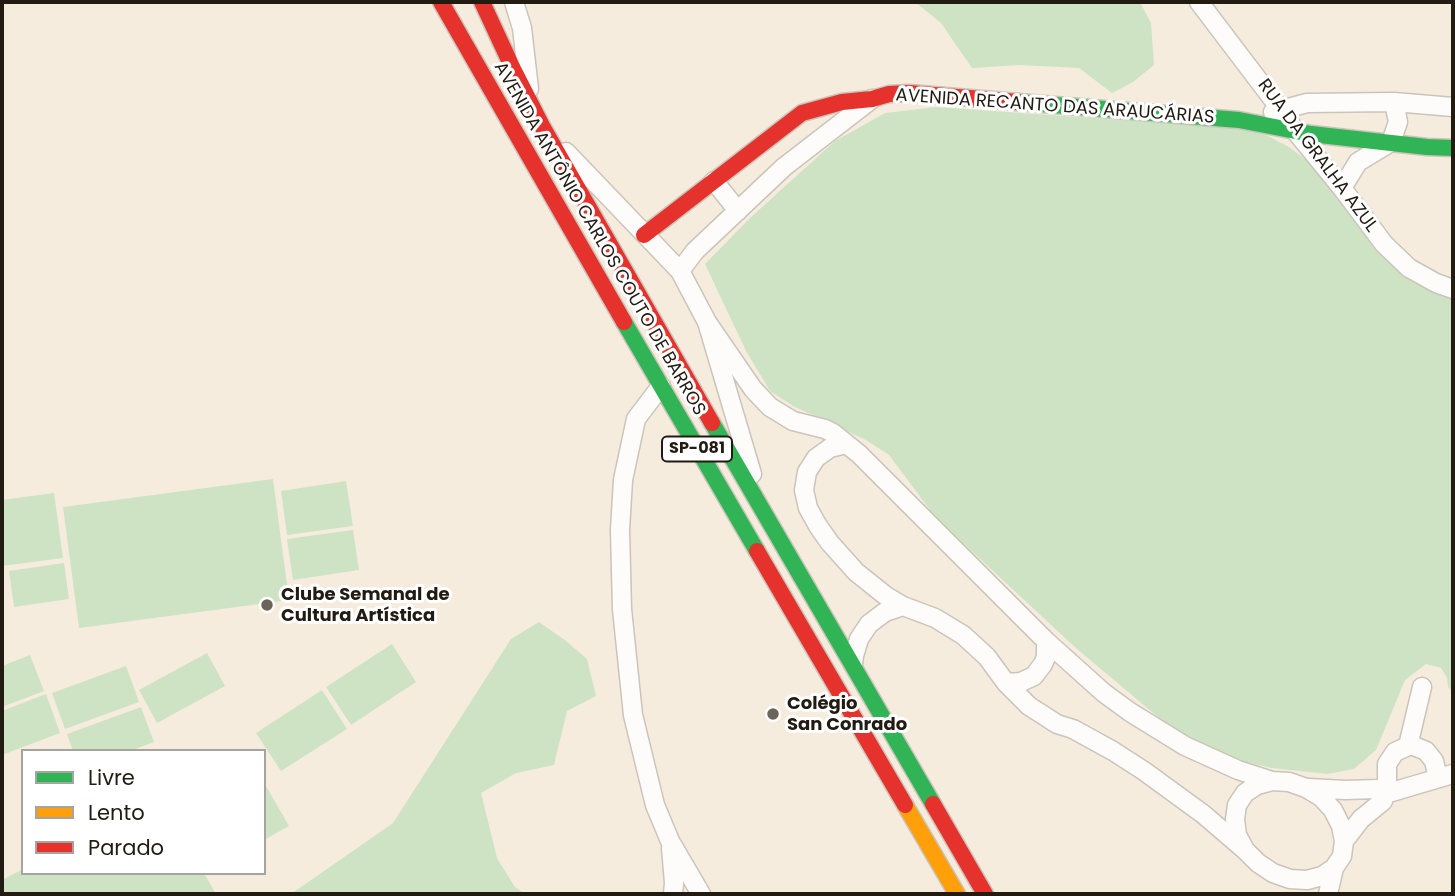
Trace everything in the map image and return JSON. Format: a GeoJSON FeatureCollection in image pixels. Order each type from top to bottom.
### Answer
{"type":"FeatureCollection","features":[{"type":"Feature","properties":{"kind":"main road","name":"AVENIDA ANTÔNIO CARLOS COUTO DE BARROS"},"geometry":{"type":"LineString","coordinates":[[441,2],[660,386],[957,894]]}},
{"type":"Feature","properties":{"kind":"main road","name":"AVENIDA ANTÔNIO CARLOS COUTO DE BARROS"},"geometry":{"type":"LineString","coordinates":[[482,2],[542,126],[985,894]]}},
{"type":"Feature","properties":{"kind":"main road","name":"AVENIDA RECANTO DAS ARAUCÁRIAS"},"geometry":{"type":"LineString","coordinates":[[644,235],[802,113],[842,102],[889,94],[909,93],[1239,120],[1311,134],[1453,148]]}},
{"type":"Feature","properties":{"kind":"street"},"geometry":{"type":"LineString","coordinates":[[514,2],[522,28],[531,106]]}},
{"type":"Feature","properties":{"kind":"street","name":"RUA DA GRALHA AZUL"},"geometry":{"type":"LineString","coordinates":[[1199,2],[1294,130],[1384,244],[1409,268],[1453,289]]}},
{"type":"Feature","properties":{"kind":"street","name":"AVENIDA RECANTO DAS ARAUCÁRIAS"},"geometry":{"type":"LineString","coordinates":[[680,271],[695,251],[785,167],[872,99]]}},
{"type":"Feature","properties":{"kind":"street"},"geometry":{"type":"LineString","coordinates":[[1342,188],[1358,162],[1391,142],[1398,122],[1394,102]]}},
{"type":"Feature","properties":{"kind":"street","name":"AVENIDA RECANTO DAS ARAUCÁRIAS"},"geometry":{"type":"LineString","coordinates":[[1239,120],[1307,103],[1394,102],[1453,107]]}},
{"type":"Feature","properties":{"kind":"street"},"geometry":{"type":"LineString","coordinates":[[542,126],[680,271],[707,322],[753,389],[770,407],[793,421],[825,429],[840,438],[859,454],[1045,641],[1104,693],[1157,730],[1211,759],[1238,771],[1272,781],[1289,782],[1321,797],[1334,810],[1344,841],[1342,856],[1334,867],[1322,876],[1307,880],[1290,879],[1273,873],[1174,791],[1113,751],[1043,716],[1017,695],[987,657],[963,635],[935,618],[903,606],[870,585],[842,558],[818,526],[805,499],[804,481],[811,464],[823,452],[846,444]]}},
{"type":"Feature","properties":{"kind":"street"},"geometry":{"type":"LineString","coordinates":[[714,181],[738,211]]}},
{"type":"Feature","properties":{"kind":"street"},"geometry":{"type":"LineString","coordinates":[[707,322],[765,514]]}},
{"type":"Feature","properties":{"kind":"street"},"geometry":{"type":"LineString","coordinates":[[660,386],[636,419],[623,480],[620,530],[622,608],[632,715],[654,805],[670,841],[701,894]]}},
{"type":"Feature","properties":{"kind":"street"},"geometry":{"type":"LineString","coordinates":[[853,664],[859,639],[869,624],[885,612],[903,606]]}},
{"type":"Feature","properties":{"kind":"street"},"geometry":{"type":"LineString","coordinates":[[1006,683],[1021,682],[1034,676],[1046,657],[1045,641]]}},
{"type":"Feature","properties":{"kind":"street"},"geometry":{"type":"LineString","coordinates":[[1408,746],[1422,687]]}},
{"type":"Feature","properties":{"kind":"street"},"geometry":{"type":"LineString","coordinates":[[1344,841],[1361,819],[1383,801],[1387,764],[1395,752],[1408,746],[1420,748],[1446,776],[1385,794]]}},
{"type":"Feature","properties":{"kind":"street"},"geometry":{"type":"LineString","coordinates":[[1245,850],[1237,835],[1237,805],[1245,793],[1257,785],[1272,781]]}},
{"type":"Feature","properties":{"kind":"street"},"geometry":{"type":"LineString","coordinates":[[1306,788],[1378,789],[1385,794]]}},
{"type":"Feature","properties":{"kind":"street"},"geometry":{"type":"LineString","coordinates":[[670,841],[673,894]]}},
{"type":"Feature","properties":{"kind":"street"},"geometry":{"type":"LineString","coordinates":[[1328,894],[1334,867]]}},
{"type":"Feature","properties":{"kind":"street"},"geometry":{"type":"LineString","coordinates":[[1273,873],[1291,894]]}},
{"type":"Feature","properties":{"kind":"green space"},"geometry":{"type":"Polygon","coordinates":[[[915,2],[1140,2],[1151,23],[1154,65],[1133,82],[1112,93],[1079,68],[1019,65],[972,68],[941,23],[915,2]]]}},
{"type":"Feature","properties":{"kind":"green space"},"geometry":{"type":"Polygon","coordinates":[[[936,107],[1236,128],[1266,135],[1289,147],[1322,172],[1399,270],[1453,298],[1453,692],[1448,687],[1447,678],[1441,668],[1426,664],[1405,680],[1376,750],[1354,769],[1327,774],[1272,768],[1241,761],[1177,733],[1077,649],[936,518],[889,455],[866,440],[793,406],[770,391],[746,351],[705,264],[750,218],[835,141],[885,113],[936,107]]]}},
{"type":"Feature","properties":{"kind":"green space"},"geometry":{"type":"Polygon","coordinates":[[[273,479],[289,600],[79,628],[63,507],[273,479]]]}},
{"type":"Feature","properties":{"kind":"green space"},"geometry":{"type":"Polygon","coordinates":[[[346,481],[353,526],[287,535],[281,491],[346,481]]]}},
{"type":"Feature","properties":{"kind":"green space"},"geometry":{"type":"Polygon","coordinates":[[[54,493],[63,558],[2,566],[2,500],[54,493]]]}},
{"type":"Feature","properties":{"kind":"green space"},"geometry":{"type":"Polygon","coordinates":[[[353,530],[359,570],[293,580],[287,539],[353,530]]]}},
{"type":"Feature","properties":{"kind":"green space"},"geometry":{"type":"Polygon","coordinates":[[[64,563],[69,599],[14,607],[9,571],[64,563]]]}},
{"type":"Feature","properties":{"kind":"green space"},"geometry":{"type":"Polygon","coordinates":[[[539,622],[587,659],[596,696],[567,711],[554,765],[516,773],[481,793],[497,858],[515,887],[525,894],[291,894],[393,823],[511,639],[539,622]]]}},
{"type":"Feature","properties":{"kind":"green space"},"geometry":{"type":"Polygon","coordinates":[[[392,644],[416,682],[351,725],[326,687],[392,644]]]}},
{"type":"Feature","properties":{"kind":"green space"},"geometry":{"type":"Polygon","coordinates":[[[207,653],[225,686],[157,723],[139,690],[207,653]]]}},
{"type":"Feature","properties":{"kind":"green space"},"geometry":{"type":"Polygon","coordinates":[[[30,655],[44,691],[2,707],[2,666],[30,655]]]}},
{"type":"Feature","properties":{"kind":"green space"},"geometry":{"type":"Polygon","coordinates":[[[126,666],[139,702],[65,729],[52,693],[126,666]]]}},
{"type":"Feature","properties":{"kind":"green space"},"geometry":{"type":"Polygon","coordinates":[[[322,690],[347,729],[281,771],[256,733],[322,690]]]}},
{"type":"Feature","properties":{"kind":"green space"},"geometry":{"type":"Polygon","coordinates":[[[46,694],[60,733],[2,755],[2,711],[46,694]]]}},
{"type":"Feature","properties":{"kind":"green space"},"geometry":{"type":"Polygon","coordinates":[[[141,707],[154,742],[135,749],[72,749],[67,734],[141,707]]]}},
{"type":"Feature","properties":{"kind":"green space"},"geometry":{"type":"Polygon","coordinates":[[[266,786],[289,826],[266,839],[266,786]]]}},
{"type":"Feature","properties":{"kind":"green space"},"geometry":{"type":"Polygon","coordinates":[[[21,870],[21,875],[205,875],[216,894],[2,894],[2,880],[21,870]]]}},
{"type":"Feature","properties":{"kind":"traffic: fast"},"geometry":{"type":"LineString","coordinates":[[1018,102],[1239,120],[1311,134],[1453,148]]}},
{"type":"Feature","properties":{"kind":"traffic: fast"},"geometry":{"type":"LineString","coordinates":[[624,322],[757,551]]}},
{"type":"Feature","properties":{"kind":"traffic: fast"},"geometry":{"type":"LineString","coordinates":[[712,423],[933,804]]}},
{"type":"Feature","properties":{"kind":"traffic: slow"},"geometry":{"type":"LineString","coordinates":[[905,805],[957,894]]}},
{"type":"Feature","properties":{"kind":"traffic: jam"},"geometry":{"type":"LineString","coordinates":[[441,2],[624,322]]}},
{"type":"Feature","properties":{"kind":"traffic: jam"},"geometry":{"type":"LineString","coordinates":[[482,2],[542,126],[712,423]]}},
{"type":"Feature","properties":{"kind":"traffic: jam"},"geometry":{"type":"LineString","coordinates":[[644,235],[802,113],[842,102],[889,94],[909,93],[1018,102]]}},
{"type":"Feature","properties":{"kind":"traffic: jam"},"geometry":{"type":"LineString","coordinates":[[757,551],[905,805]]}},
{"type":"Feature","properties":{"kind":"traffic: jam"},"geometry":{"type":"LineString","coordinates":[[933,804],[985,894]]}},
{"type":"Feature","properties":{"kind":"place","name":"Clube Semanal de Cultura Artística"},"geometry":{"type":"Point","coordinates":[267,605]}},
{"type":"Feature","properties":{"kind":"place","name":"Colégio San Conrado"},"geometry":{"type":"Point","coordinates":[773,714]}}]}
